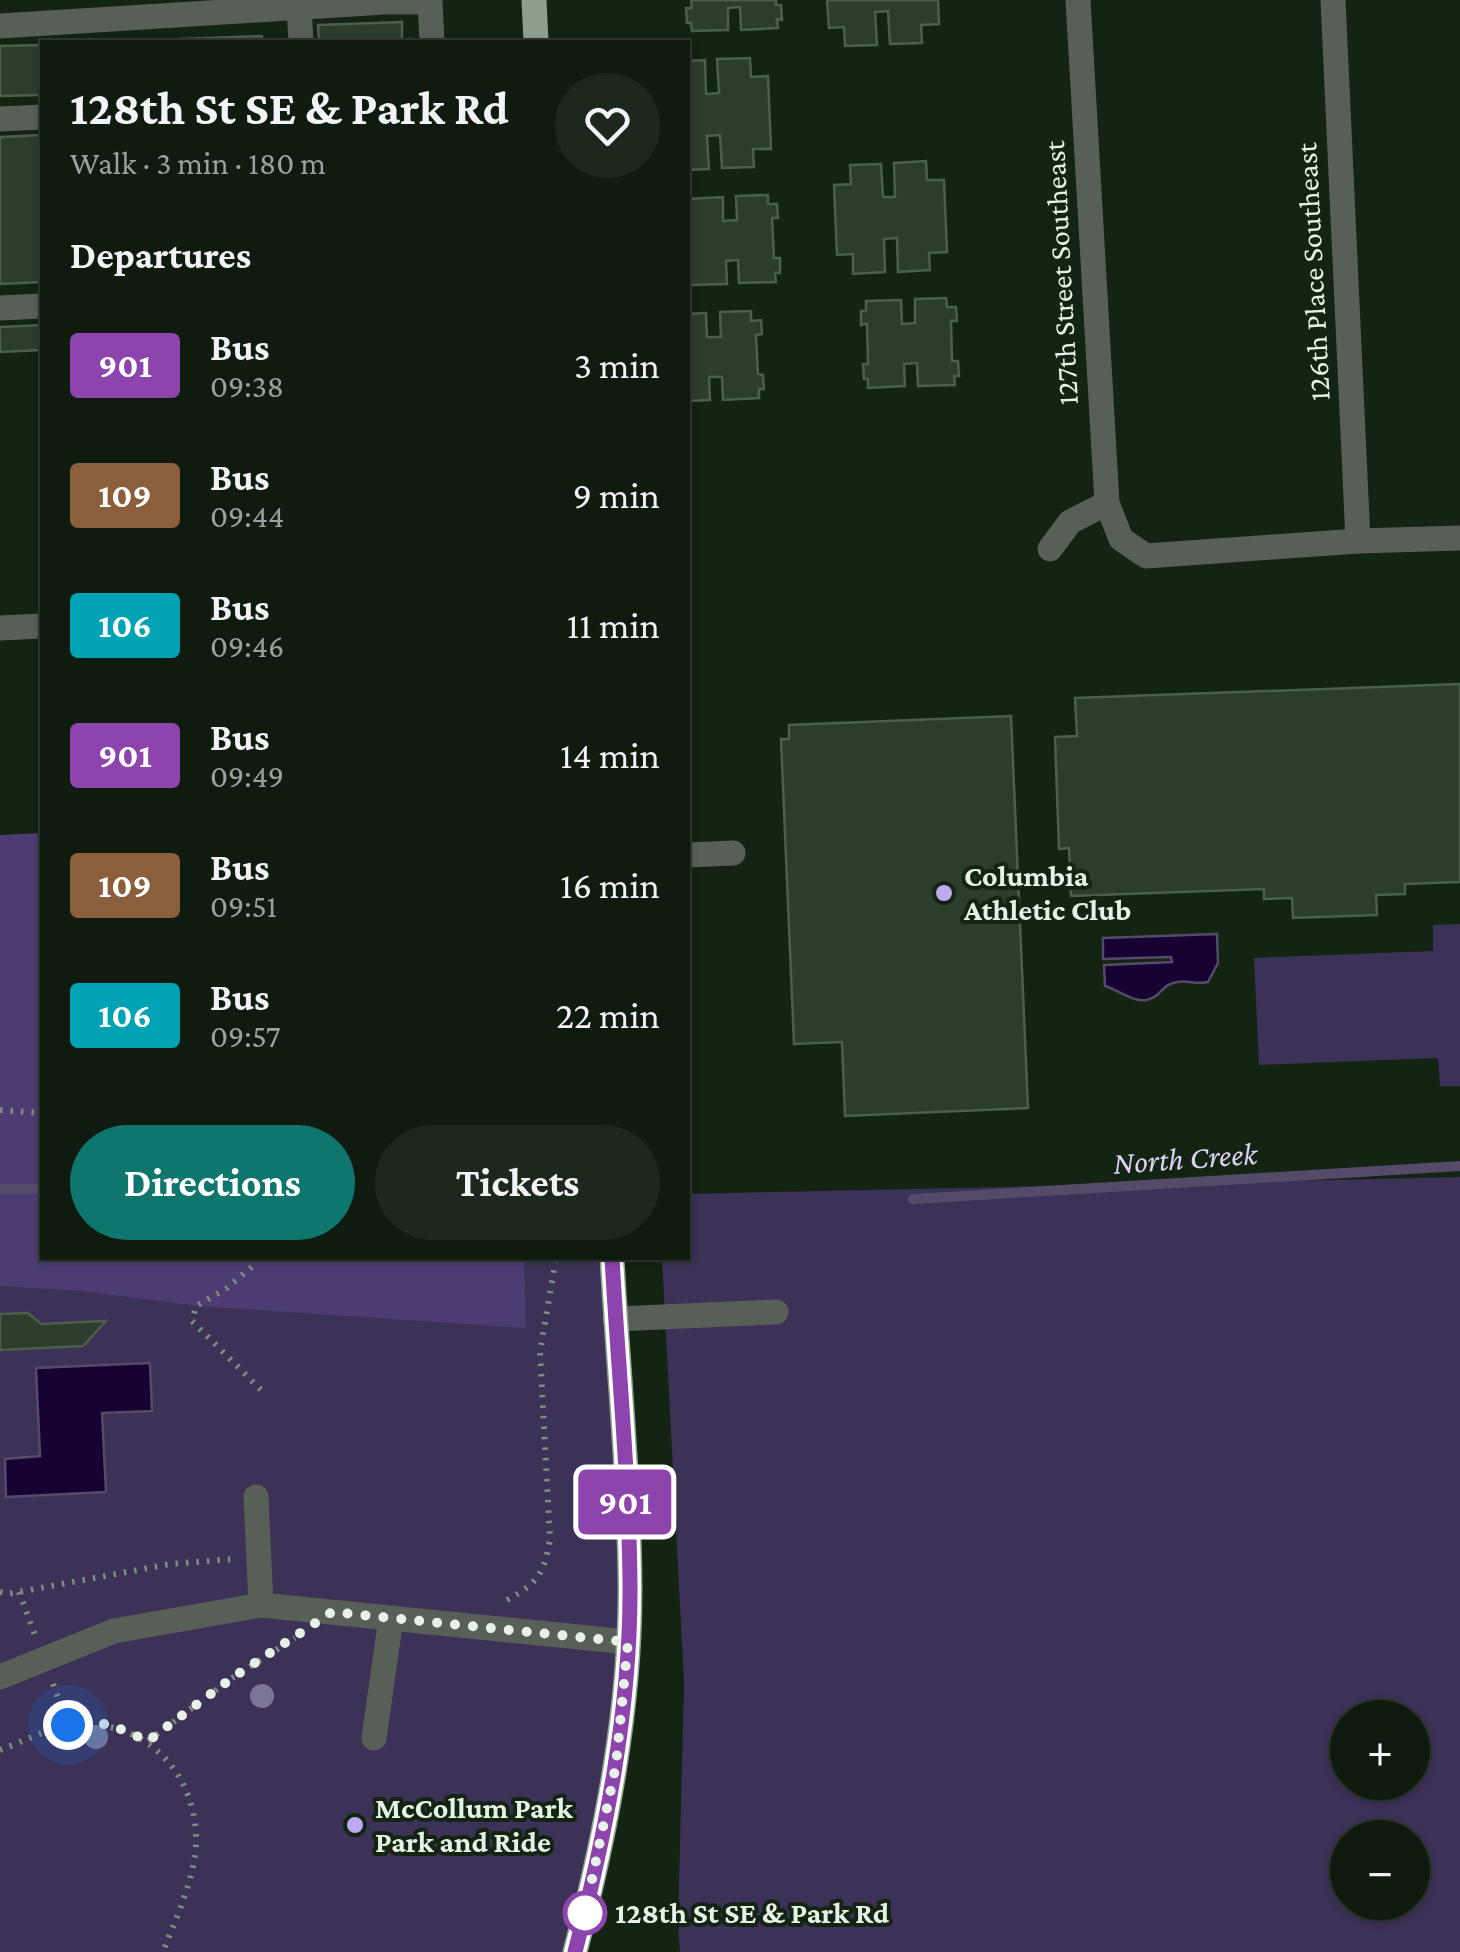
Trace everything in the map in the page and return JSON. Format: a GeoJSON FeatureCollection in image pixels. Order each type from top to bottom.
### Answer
{"type":"FeatureCollection","features":[{"type":"Feature","properties":{"kind":"main road"},"geometry":{"type":"LineString","coordinates":[[534,0],[536,40]]}},
{"type":"Feature","properties":{"kind":"main road"},"geometry":{"type":"LineString","coordinates":[[575,1952],[616,1765],[628,1642],[630,1584],[612,1260]]}},
{"type":"Feature","properties":{"kind":"street","name":"127th Street Southeast"},"geometry":{"type":"LineString","coordinates":[[1078,0],[1106,502],[1121,539],[1146,556],[1358,541]]}},
{"type":"Feature","properties":{"kind":"street","name":"126th Place Southeast"},"geometry":{"type":"LineString","coordinates":[[1332,0],[1358,541]]}},
{"type":"Feature","properties":{"kind":"street"},"geometry":{"type":"LineString","coordinates":[[0,26],[430,2],[432,40]]}},
{"type":"Feature","properties":{"kind":"street"},"geometry":{"type":"LineString","coordinates":[[299,8],[301,40]]}},
{"type":"Feature","properties":{"kind":"street"},"geometry":{"type":"LineString","coordinates":[[0,119],[40,117]]}},
{"type":"Feature","properties":{"kind":"street"},"geometry":{"type":"LineString","coordinates":[[0,308],[40,306]]}},
{"type":"Feature","properties":{"kind":"street"},"geometry":{"type":"LineString","coordinates":[[1050,550],[1070,522],[1106,502]]}},
{"type":"Feature","properties":{"kind":"street"},"geometry":{"type":"LineString","coordinates":[[1358,541],[1460,538]]}},
{"type":"Feature","properties":{"kind":"street"},"geometry":{"type":"LineString","coordinates":[[0,628],[40,626]]}},
{"type":"Feature","properties":{"kind":"street"},"geometry":{"type":"LineString","coordinates":[[690,854],[733,853]]}},
{"type":"Feature","properties":{"kind":"street"},"geometry":{"type":"LineString","coordinates":[[616,1319],[776,1312]]}},
{"type":"Feature","properties":{"kind":"street"},"geometry":{"type":"LineString","coordinates":[[256,1496],[261,1605]]}},
{"type":"Feature","properties":{"kind":"street"},"geometry":{"type":"LineString","coordinates":[[0,1677],[114,1632],[261,1605],[628,1642]]}},
{"type":"Feature","properties":{"kind":"street"},"geometry":{"type":"LineString","coordinates":[[374,1738],[391,1618]]}},
{"type":"Feature","properties":{"kind":"path"},"geometry":{"type":"LineString","coordinates":[[0,1110],[40,1113]]}},
{"type":"Feature","properties":{"kind":"path"},"geometry":{"type":"LineString","coordinates":[[256,1260],[227,1288],[196,1306],[192,1322],[262,1391]]}},
{"type":"Feature","properties":{"kind":"path"},"geometry":{"type":"LineString","coordinates":[[502,1603],[532,1586],[546,1564],[550,1539],[540,1352],[556,1260]]}},
{"type":"Feature","properties":{"kind":"path"},"geometry":{"type":"LineString","coordinates":[[0,1592],[8,1594],[170,1564],[240,1559]]}},
{"type":"Feature","properties":{"kind":"path"},"geometry":{"type":"LineString","coordinates":[[148,1741],[232,1678],[332,1612]]}},
{"type":"Feature","properties":{"kind":"path"},"geometry":{"type":"LineString","coordinates":[[0,1750],[68,1725],[109,1724],[148,1741],[182,1781],[196,1832],[192,1868],[163,1952]]}},
{"type":"Feature","properties":{"kind":"shaded area"},"geometry":{"type":"Polygon","coordinates":[[[40,833],[40,1260],[524,1260],[526,1328],[196,1306],[83,1291],[0,1286],[0,835],[40,833]]]}},
{"type":"Feature","properties":{"kind":"shaded area"},"geometry":{"type":"Polygon","coordinates":[[[0,849],[40,1260],[612,1260],[628,1642],[574,1952],[0,1952],[0,849]]]}},
{"type":"Feature","properties":{"kind":"shaded area"},"geometry":{"type":"Polygon","coordinates":[[[1460,924],[1460,1086],[1440,1086],[1438,1058],[1259,1065],[1254,958],[1433,951],[1433,925],[1460,924]]]}},
{"type":"Feature","properties":{"kind":"shaded area"},"geometry":{"type":"Polygon","coordinates":[[[1217,934],[1218,963],[1208,982],[1173,983],[1144,1000],[1105,986],[1104,965],[1172,962],[1171,957],[1103,959],[1103,938],[1217,934]]]}},
{"type":"Feature","properties":{"kind":"shaded area"},"geometry":{"type":"Polygon","coordinates":[[[1460,1177],[1460,1952],[680,1952],[684,1683],[662,1260],[690,1260],[690,1194],[1460,1177]]]}},
{"type":"Feature","properties":{"kind":"shaded area"},"geometry":{"type":"Polygon","coordinates":[[[150,1363],[152,1411],[102,1413],[106,1492],[6,1497],[5,1459],[40,1456],[36,1368],[150,1363]]]}},
{"type":"Feature","properties":{"kind":"building"},"geometry":{"type":"Polygon","coordinates":[[[691,0],[776,0],[776,5],[781,5],[782,20],[777,19],[778,28],[741,30],[740,7],[728,8],[728,30],[692,31],[686,8],[692,8],[691,0]]]}},
{"type":"Feature","properties":{"kind":"building"},"geometry":{"type":"Polygon","coordinates":[[[827,0],[938,0],[939,24],[921,25],[922,43],[890,44],[888,11],[875,12],[877,45],[845,46],[844,27],[829,28],[827,0]]]}},
{"type":"Feature","properties":{"kind":"building"},"geometry":{"type":"Polygon","coordinates":[[[402,22],[402,40],[319,40],[318,25],[402,22]]]}},
{"type":"Feature","properties":{"kind":"building"},"geometry":{"type":"Polygon","coordinates":[[[262,36],[262,40],[151,40],[262,36]]]}},
{"type":"Feature","properties":{"kind":"building"},"geometry":{"type":"Polygon","coordinates":[[[40,45],[40,95],[0,96],[0,46],[40,45]]]}},
{"type":"Feature","properties":{"kind":"building"},"geometry":{"type":"Polygon","coordinates":[[[750,58],[751,77],[768,76],[771,149],[753,149],[754,167],[722,168],[720,135],[707,136],[709,169],[690,170],[690,61],[705,60],[706,94],[719,93],[717,59],[750,58]]]}},
{"type":"Feature","properties":{"kind":"building"},"geometry":{"type":"Polygon","coordinates":[[[40,135],[40,282],[0,284],[0,137],[40,135]]]}},
{"type":"Feature","properties":{"kind":"building"},"geometry":{"type":"Polygon","coordinates":[[[926,161],[927,180],[944,180],[947,252],[929,253],[930,270],[898,272],[897,238],[884,239],[885,272],[853,274],[853,254],[837,255],[834,185],[851,184],[850,165],[881,164],[883,197],[895,197],[894,163],[926,161]]]}},
{"type":"Feature","properties":{"kind":"building"},"geometry":{"type":"Polygon","coordinates":[[[768,195],[768,204],[777,204],[778,218],[772,218],[774,258],[780,258],[776,282],[739,283],[738,260],[726,261],[727,284],[690,285],[690,199],[723,197],[723,221],[737,220],[736,196],[768,195]]]}},
{"type":"Feature","properties":{"kind":"building"},"geometry":{"type":"Polygon","coordinates":[[[946,298],[947,307],[956,307],[957,321],[951,321],[952,361],[958,361],[959,376],[954,376],[955,385],[918,386],[917,363],[904,364],[905,386],[868,388],[863,364],[868,364],[867,324],[861,325],[866,301],[901,300],[902,324],[915,323],[915,299],[946,298]]]}},
{"type":"Feature","properties":{"kind":"building"},"geometry":{"type":"Polygon","coordinates":[[[751,311],[751,321],[761,320],[762,334],[756,335],[758,374],[763,375],[764,389],[759,389],[759,398],[723,400],[722,377],[709,377],[710,400],[690,401],[690,314],[706,313],[707,337],[721,337],[720,312],[751,311]]]}},
{"type":"Feature","properties":{"kind":"building"},"geometry":{"type":"Polygon","coordinates":[[[40,325],[40,350],[0,352],[0,327],[40,325]]]}},
{"type":"Feature","properties":{"kind":"building"},"geometry":{"type":"Polygon","coordinates":[[[1460,684],[1460,882],[1405,884],[1405,894],[1376,895],[1377,915],[1293,918],[1292,898],[1264,899],[1264,889],[1071,896],[1069,848],[1059,849],[1055,737],[1077,736],[1075,698],[1460,684]]]}},
{"type":"Feature","properties":{"kind":"building"},"geometry":{"type":"Polygon","coordinates":[[[1011,716],[1028,1108],[845,1116],[842,1042],[794,1044],[781,739],[789,739],[789,725],[1011,716]]]}},
{"type":"Feature","properties":{"kind":"building"},"geometry":{"type":"Polygon","coordinates":[[[28,1313],[41,1324],[106,1321],[83,1346],[0,1350],[0,1314],[28,1313]]]}},
{"type":"Feature","properties":{"kind":"waterway","name":"North Creek"},"geometry":{"type":"LineString","coordinates":[[913,1199],[1460,1166]]}},
{"type":"Feature","properties":{"kind":"waterway","name":"North Creek"},"geometry":{"type":"LineString","coordinates":[[0,1189],[40,1189]]}},
{"type":"Feature","properties":{"kind":"bus line","name":"901"},"geometry":{"type":"LineString","coordinates":[[575,1952],[616,1765],[628,1642],[630,1584],[612,1260]]}},
{"type":"Feature","properties":{"kind":"place","name":"Columbia Athletic Club"},"geometry":{"type":"Point","coordinates":[944,893]}},
{"type":"Feature","properties":{"kind":"place","name":"McCollum Park Park and Ride"},"geometry":{"type":"Point","coordinates":[355,1825]}},
{"type":"Feature","properties":{"kind":"place","name":"128th St SE & Park Rd"},"geometry":{"type":"Point","coordinates":[585,1913]}},
{"type":"Feature","properties":{"kind":"route"},"geometry":{"type":"LineString","coordinates":[[68,1725],[109,1724],[148,1741],[232,1678],[332,1612],[628,1642],[616,1765],[585,1913]]}}]}
